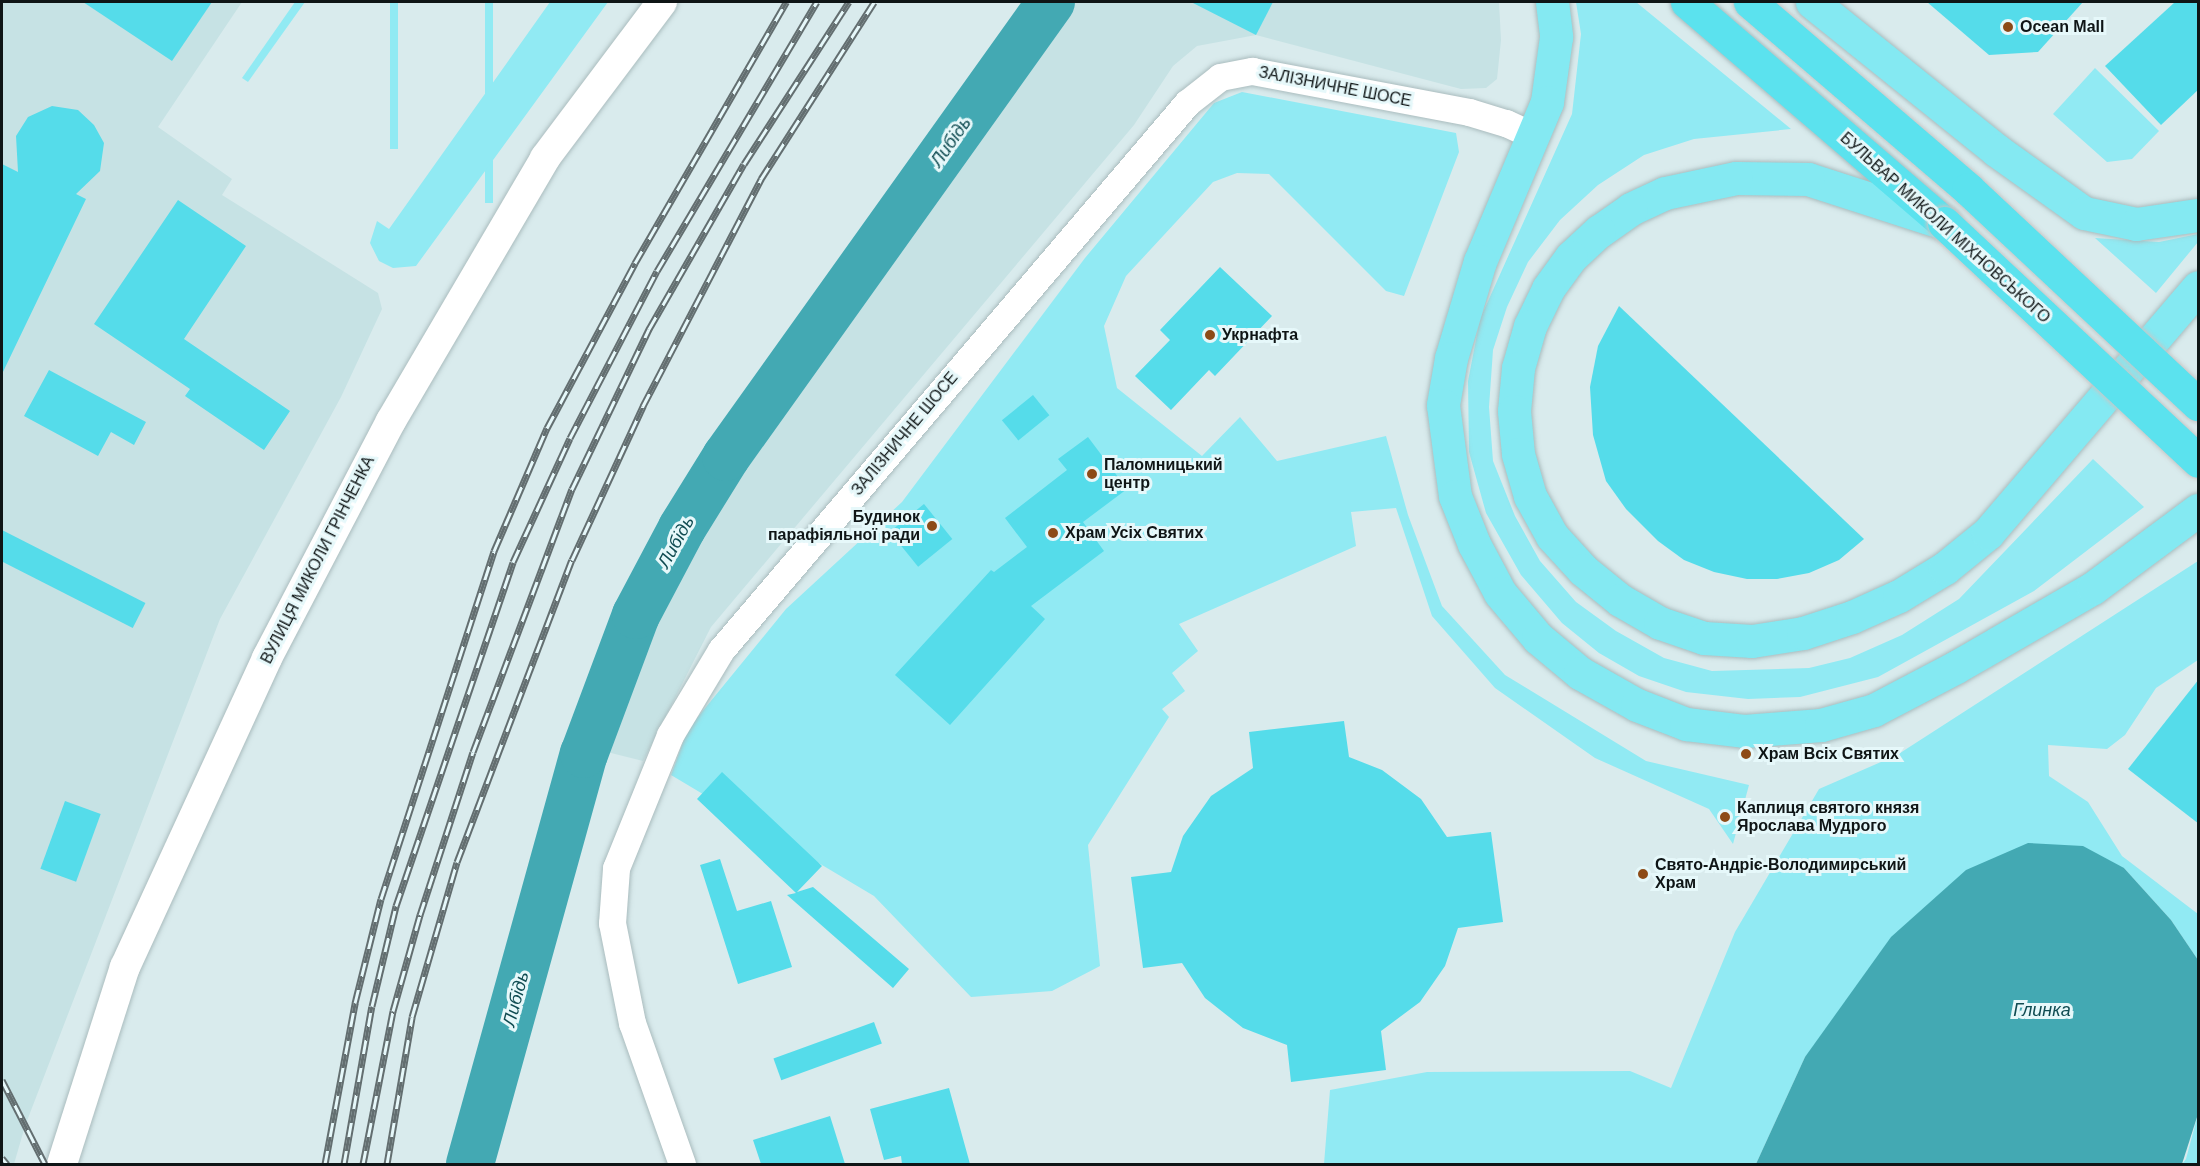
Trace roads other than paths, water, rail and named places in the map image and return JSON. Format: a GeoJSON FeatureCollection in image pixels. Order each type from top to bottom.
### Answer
{"type":"FeatureCollection","features":[{"type":"Feature","properties":{"kind":"highway","name":"БУЛЬВАР МИКОЛИ МІХНОВСЬКОГО"},"geometry":{"type":"LineString","coordinates":[[1687,2],[1944,224],[2199,461]]}},
{"type":"Feature","properties":{"kind":"highway"},"geometry":{"type":"LineString","coordinates":[[1750,2],[1968,189],[2199,404]]}},
{"type":"Feature","properties":{"kind":"main road","name":"ВУЛИЦЯ МИКОЛИ ГРІНЧЕНКА"},"geometry":{"type":"LineString","coordinates":[[62,1164],[125,967],[273,647],[391,421],[545,158],[662,2]]}},
{"type":"Feature","properties":{"kind":"main road"},"geometry":{"type":"LineString","coordinates":[[1552,2],[1556,37],[1547,102],[1470,290],[1450,358],[1443,405],[1455,496],[1474,544],[1508,602],[1538,638],[1580,673],[1637,705],[1686,724],[1744,732],[1821,725],[1874,710],[1956,667],[2093,588],[2199,510]]}},
{"type":"Feature","properties":{"kind":"main road"},"geometry":{"type":"LineString","coordinates":[[1812,2],[1995,150],[2084,213],[2136,224],[2199,215]]}},
{"type":"Feature","properties":{"kind":"main road"},"geometry":{"type":"LineString","coordinates":[[1944,224],[1844,189],[1808,179],[1736,178],[1665,193],[1631,209],[1599,231],[1571,257],[1548,289],[1530,326],[1518,368],[1514,411],[1518,454],[1530,496],[1552,536],[1583,570],[1620,600],[1660,623],[1704,638],[1743,641],[1803,633],[1899,596],[1945,568],[1988,533],[2199,287]]}},
{"type":"Feature","properties":{"kind":"street","name":"ЗАЛІЗНИЧНЕ ШОСЕ"},"geometry":{"type":"LineString","coordinates":[[682,1164],[632,1023],[612,923],[616,868],[670,735],[721,650],[1187,103],[1220,78],[1252,71],[1469,112],[1506,123],[1532,135]]}},
{"type":"Feature","properties":{"kind":"water","name":"Глинка"},"geometry":{"type":"Polygon","coordinates":[[[2028,843],[2083,846],[2124,868],[2171,920],[2198,960],[2198,1114],[2182,1164],[1756,1164],[1805,1057],[1891,937],[1966,870],[2028,843]]]}},
{"type":"Feature","properties":{"kind":"waterway","name":"Либідь"},"geometry":{"type":"LineString","coordinates":[[470,1164],[584,754],[636,615],[682,528],[726,457],[1051,2]]}},
{"type":"Feature","properties":{"kind":"railway"},"geometry":{"type":"LineString","coordinates":[[325,1164],[355,1003],[381,899],[494,551],[547,428],[635,263],[786,2]]}},
{"type":"Feature","properties":{"kind":"railway"},"geometry":{"type":"LineString","coordinates":[[344,1164],[372,1006],[396,906],[513,562],[570,438],[657,271],[817,2]]}},
{"type":"Feature","properties":{"kind":"railway"},"geometry":{"type":"LineString","coordinates":[[363,1164],[393,1011],[420,915],[473,752],[572,489],[649,329],[744,164],[849,2]]}},
{"type":"Feature","properties":{"kind":"railway"},"geometry":{"type":"LineString","coordinates":[[387,1164],[412,1017],[457,862],[572,560],[643,406],[761,179],[874,2]]}},
{"type":"Feature","properties":{"kind":"railway"},"geometry":{"type":"LineString","coordinates":[[2,1080],[45,1164]]}},
{"type":"Feature","properties":{"kind":"railway"},"geometry":{"type":"LineString","coordinates":[[2,1158],[7,1164]]}},
{"type":"Feature","properties":{"kind":"place","name":"Ocean Mall"},"geometry":{"type":"Point","coordinates":[2008,27]}},
{"type":"Feature","properties":{"kind":"place","name":"Укрнафта"},"geometry":{"type":"Point","coordinates":[1210,335]}},
{"type":"Feature","properties":{"kind":"place","name":"Паломницький центр"},"geometry":{"type":"Point","coordinates":[1092,474]}},
{"type":"Feature","properties":{"kind":"place","name":"Будинок парафіяльної ради"},"geometry":{"type":"Point","coordinates":[932,526]}},
{"type":"Feature","properties":{"kind":"place","name":"Храм Усіх Святих"},"geometry":{"type":"Point","coordinates":[1053,533]}},
{"type":"Feature","properties":{"kind":"place","name":"Храм Всіх Святих"},"geometry":{"type":"Point","coordinates":[1746,754]}},
{"type":"Feature","properties":{"kind":"place","name":"Каплиця святого князя Ярослава Мудрого"},"geometry":{"type":"Point","coordinates":[1725,817]}},
{"type":"Feature","properties":{"kind":"place","name":"Свято-Андріє-Володимирський Храм"},"geometry":{"type":"Point","coordinates":[1643,874]}}]}
